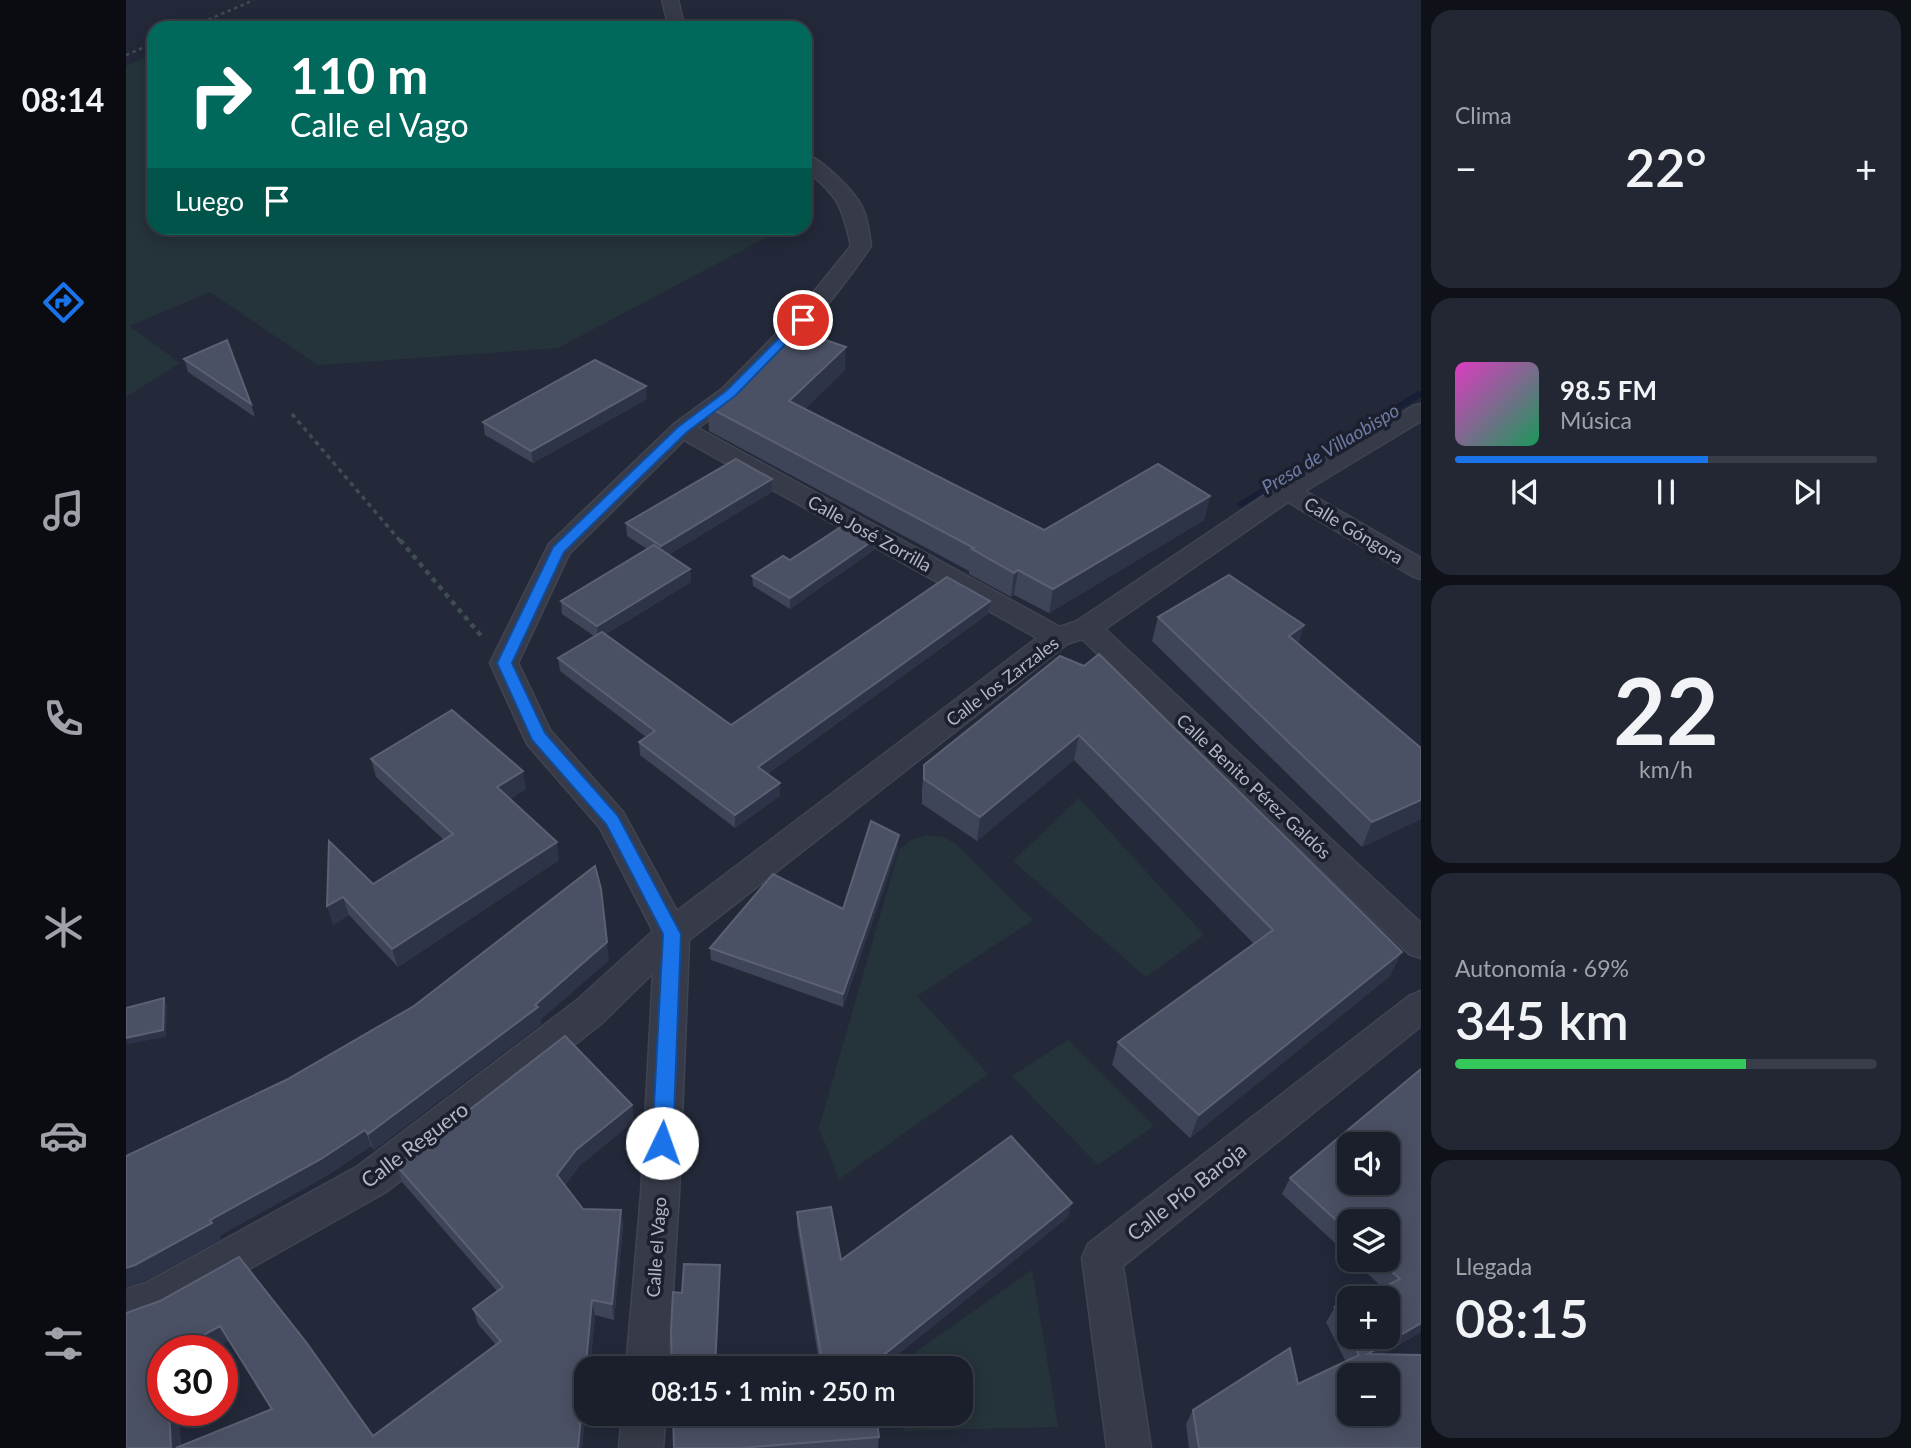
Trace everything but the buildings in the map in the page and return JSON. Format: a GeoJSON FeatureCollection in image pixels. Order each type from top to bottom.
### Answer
{"type":"FeatureCollection","features":[{"type":"Feature","properties":{"kind":"street"},"geometry":{"type":"LineString","coordinates":[[670,0],[675,21]]}},
{"type":"Feature","properties":{"kind":"street"},"geometry":{"type":"LineString","coordinates":[[672,934],[612,820],[538,736],[504,663],[558,550],[682,429],[730,394],[803,320],[862,246],[853,208],[829,179],[812,166]]}},
{"type":"Feature","properties":{"kind":"street","name":"Calle los Zarzales"},"geometry":{"type":"LineString","coordinates":[[672,934],[1058,636],[1087,628],[1287,491],[1421,411]]}},
{"type":"Feature","properties":{"kind":"street","name":"Calle José Zorrilla"},"geometry":{"type":"LineString","coordinates":[[682,429],[1058,636]]}},
{"type":"Feature","properties":{"kind":"street","name":"Calle Góngora"},"geometry":{"type":"LineString","coordinates":[[1287,491],[1421,570]]}},
{"type":"Feature","properties":{"kind":"street","name":"Calle Benito Pérez Galdós"},"geometry":{"type":"LineString","coordinates":[[1087,628],[1421,944]]}},
{"type":"Feature","properties":{"kind":"street","name":"Calle Reguero"},"geometry":{"type":"LineString","coordinates":[[126,1309],[156,1300],[372,1179],[589,1012],[672,934]]}},
{"type":"Feature","properties":{"kind":"street","name":"Calle el Vago"},"geometry":{"type":"LineString","coordinates":[[648,1356],[660,1195],[672,934]]}},
{"type":"Feature","properties":{"kind":"street","name":"Calle Pío Baroja"},"geometry":{"type":"LineString","coordinates":[[1129,1448],[1102,1258],[1421,1006]]}},
{"type":"Feature","properties":{"kind":"street"},"geometry":{"type":"LineString","coordinates":[[641,1448],[643,1426]]}},
{"type":"Feature","properties":{"kind":"path"},"geometry":{"type":"LineString","coordinates":[[205,21],[254,0]]}},
{"type":"Feature","properties":{"kind":"path"},"geometry":{"type":"LineString","coordinates":[[126,55],[147,46]]}},
{"type":"Feature","properties":{"kind":"path"},"geometry":{"type":"LineString","coordinates":[[292,415],[504,663]]}},
{"type":"Feature","properties":{"kind":"shaded area"},"geometry":{"type":"Polygon","coordinates":[[[147,57],[147,235],[771,235],[558,348],[318,365],[210,292],[129,326],[180,363],[126,397],[126,66],[147,57]]]}},
{"type":"Feature","properties":{"kind":"shaded area"},"geometry":{"type":"Polygon","coordinates":[[[1079,798],[1204,935],[1146,977],[1013,861],[1079,798]]]}},
{"type":"Feature","properties":{"kind":"shaded area"},"geometry":{"type":"Polygon","coordinates":[[[928,835],[943,837],[956,844],[1033,920],[917,996],[988,1074],[839,1179],[819,1128],[899,850],[911,840],[928,835]]]}},
{"type":"Feature","properties":{"kind":"shaded area"},"geometry":{"type":"Polygon","coordinates":[[[1068,1040],[1154,1126],[1098,1165],[1012,1076],[1068,1040]]]}},
{"type":"Feature","properties":{"kind":"shaded area"},"geometry":{"type":"Polygon","coordinates":[[[1032,1270],[1058,1427],[904,1431],[903,1426],[973,1426],[973,1356],[910,1356],[1032,1270]]]}},
{"type":"Feature","properties":{"kind":"waterway","name":"Presa de Villaobispo"},"geometry":{"type":"LineString","coordinates":[[1240,504],[1421,393]]}},
{"type":"Feature","properties":{"kind":"route"},"geometry":{"type":"LineString","coordinates":[[662,1143],[672,934],[612,820],[538,736],[504,663],[558,550],[682,429],[730,394],[803,320]]}}]}
